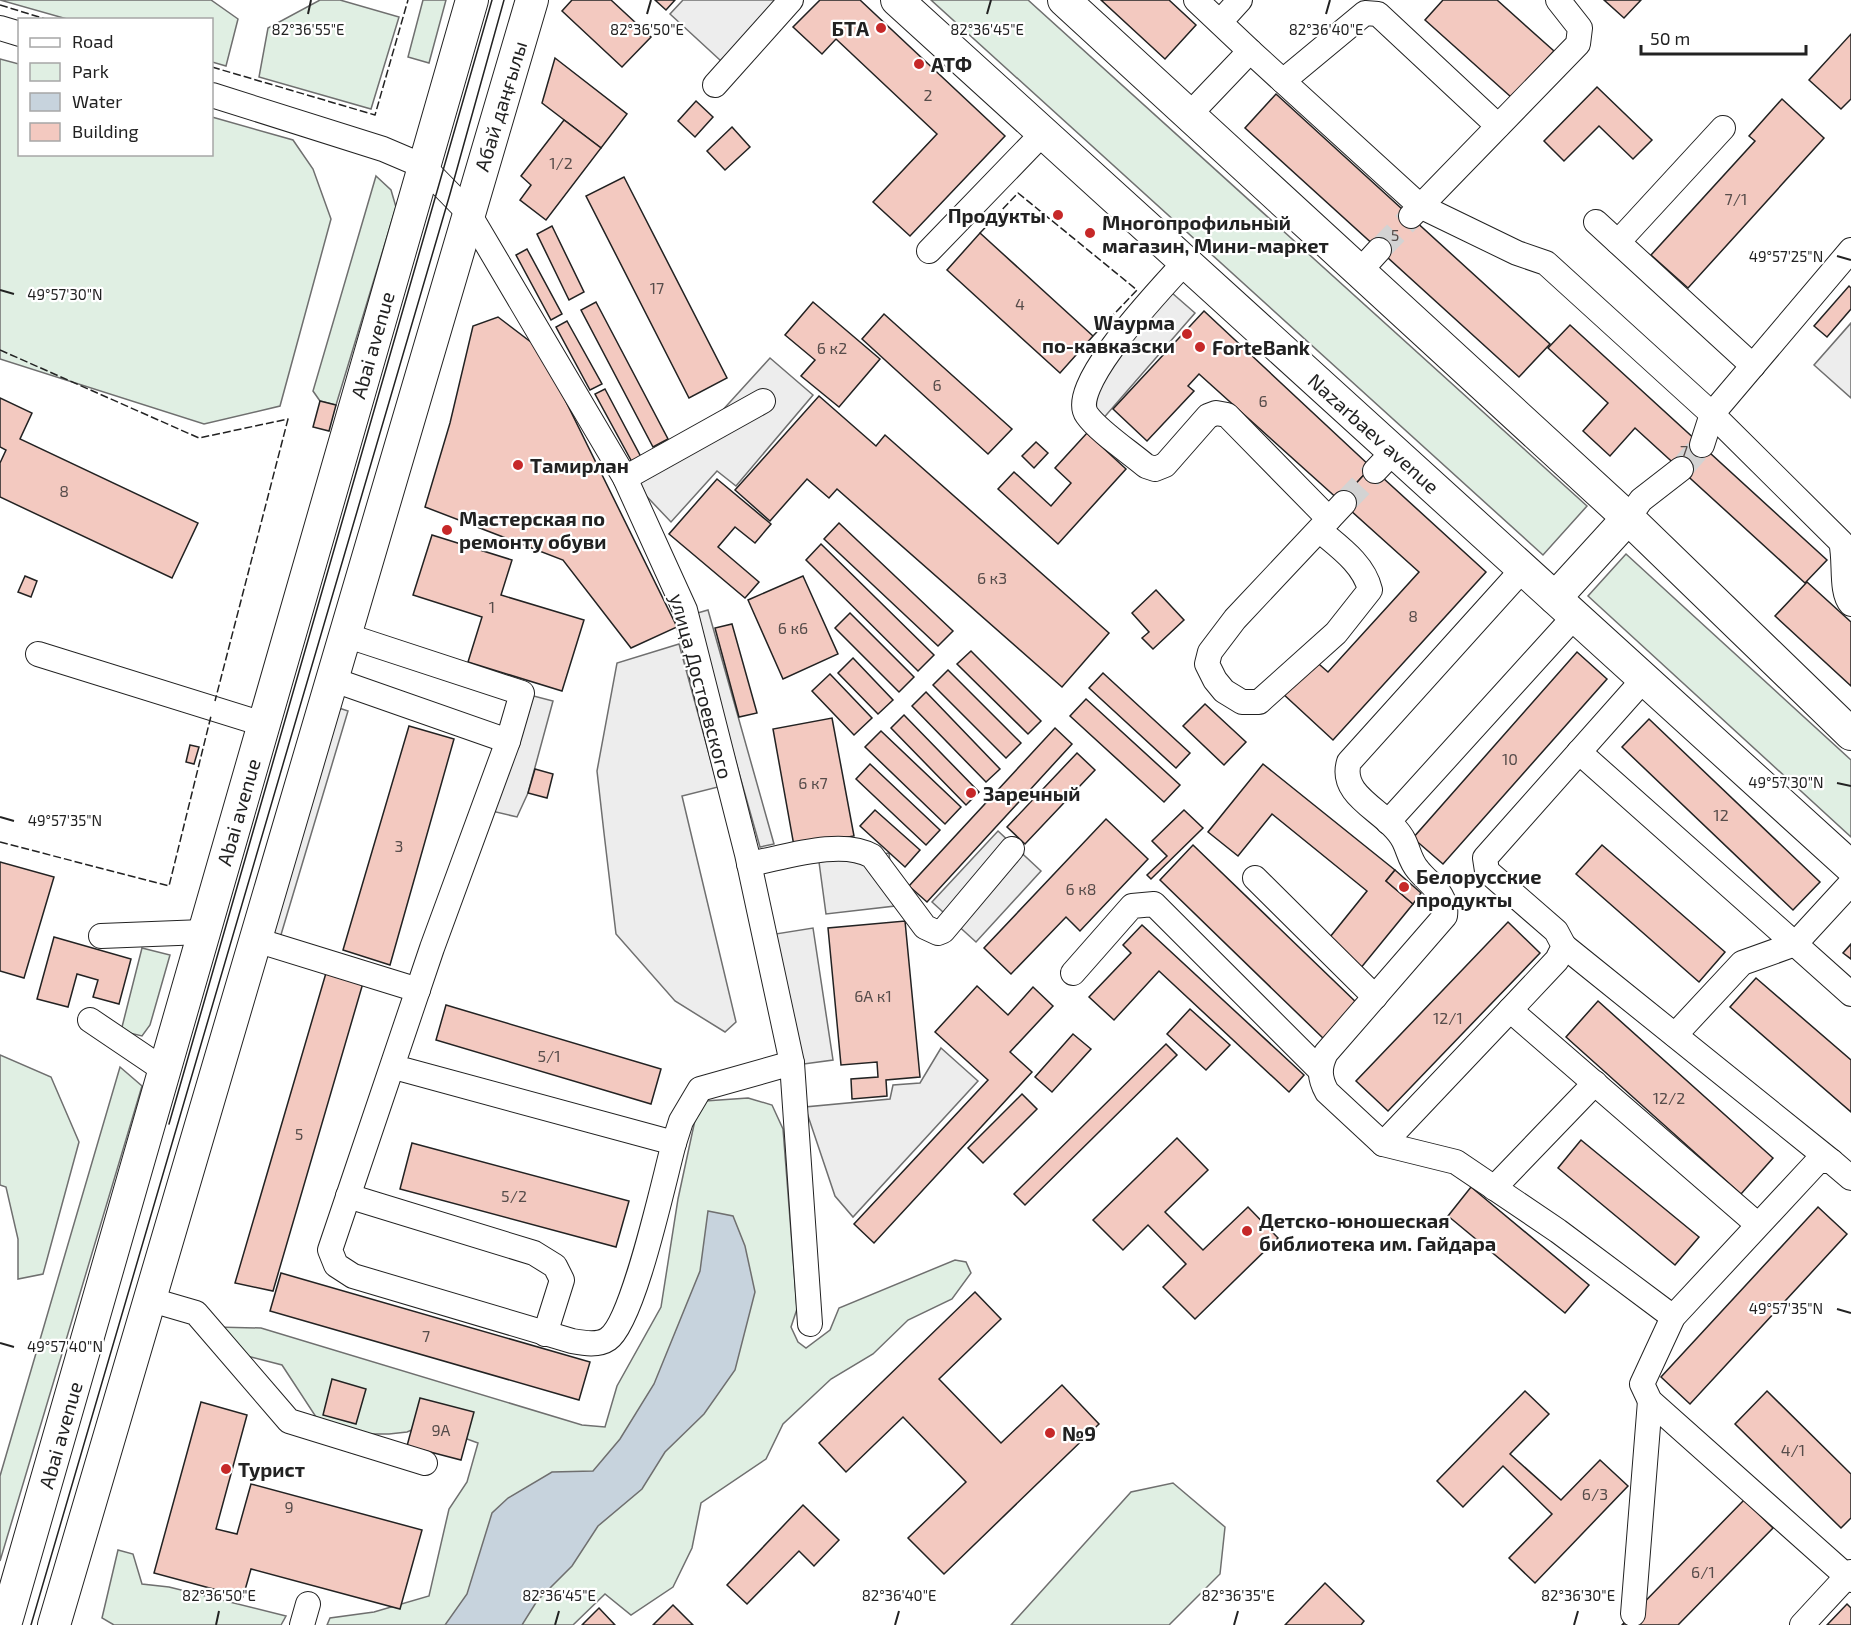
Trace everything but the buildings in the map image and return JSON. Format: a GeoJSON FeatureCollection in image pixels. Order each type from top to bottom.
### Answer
{"type":"FeatureCollection","features":[{"type":"Feature","properties":{"kind":"main road","name":"Abai avenue"},"geometry":{"type":"LineString","coordinates":[[5,1625],[472,0]]}},
{"type":"Feature","properties":{"kind":"main road","name":"Абай даңғылы"},"geometry":{"type":"LineString","coordinates":[[468,212],[532,0]]}},
{"type":"Feature","properties":{"kind":"main road","name":"Nazarbaev avenue"},"geometry":{"type":"LineString","coordinates":[[897,0],[1185,262],[1384,461],[1523,569],[1851,867]]}},
{"type":"Feature","properties":{"kind":"main road"},"geometry":{"type":"LineString","coordinates":[[1064,0],[1189,115],[1369,261],[1628,518],[1851,734]]}},
{"type":"Feature","properties":{"kind":"main road"},"geometry":{"type":"LineString","coordinates":[[54,1625],[148,1299],[334,680],[345,635],[468,212]]}},
{"type":"Feature","properties":{"kind":"main road"},"geometry":{"type":"LineString","coordinates":[[1565,607],[1628,518]]}},
{"type":"Feature","properties":{"kind":"street"},"geometry":{"type":"LineString","coordinates":[[715,85],[791,0]]}},
{"type":"Feature","properties":{"kind":"street"},"geometry":{"type":"LineString","coordinates":[[1196,0],[1283,81],[1415,212],[1517,253],[1546,262],[1712,414],[1841,542],[1845,558],[1844,580],[1848,601],[1851,604]]}},
{"type":"Feature","properties":{"kind":"street"},"geometry":{"type":"LineString","coordinates":[[1220,22],[1240,0]]}},
{"type":"Feature","properties":{"kind":"street"},"geometry":{"type":"LineString","coordinates":[[1415,212],[1578,44],[1581,28],[1558,0]]}},
{"type":"Feature","properties":{"kind":"street"},"geometry":{"type":"LineString","coordinates":[[1283,81],[1365,13],[1378,14],[1498,126]]}},
{"type":"Feature","properties":{"kind":"street"},"geometry":{"type":"LineString","coordinates":[[0,28],[18,33]]}},
{"type":"Feature","properties":{"kind":"street"},"geometry":{"type":"LineString","coordinates":[[1189,115],[1250,51]]}},
{"type":"Feature","properties":{"kind":"street"},"geometry":{"type":"LineString","coordinates":[[213,95],[383,149],[423,166]]}},
{"type":"Feature","properties":{"kind":"street"},"geometry":{"type":"LineString","coordinates":[[1618,242],[1723,128]]}},
{"type":"Feature","properties":{"kind":"street"},"geometry":{"type":"LineString","coordinates":[[929,250],[1043,133]]}},
{"type":"Feature","properties":{"kind":"street","name":"улица Достоевского"},"geometry":{"type":"LineString","coordinates":[[423,166],[468,212],[506,273],[625,478],[685,610],[749,864],[792,1063],[810,1324]]}},
{"type":"Feature","properties":{"kind":"street"},"geometry":{"type":"LineString","coordinates":[[1596,222],[1753,366]]}},
{"type":"Feature","properties":{"kind":"street"},"geometry":{"type":"LineString","coordinates":[[1702,445],[1712,414],[1851,249]]}},
{"type":"Feature","properties":{"kind":"street"},"geometry":{"type":"LineString","coordinates":[[1185,262],[1128,326],[1102,364],[1087,388],[1083,401],[1086,415],[1146,466],[1155,469],[1166,465],[1208,416],[1216,413],[1227,415],[1331,518],[1352,559],[1367,578],[1370,590],[1336,633],[1274,691],[1259,702],[1242,702],[1224,691],[1215,680],[1207,664],[1210,652],[1235,620],[1331,518]]}},
{"type":"Feature","properties":{"kind":"street"},"geometry":{"type":"LineString","coordinates":[[625,478],[763,400]]}},
{"type":"Feature","properties":{"kind":"street"},"geometry":{"type":"LineString","coordinates":[[1628,518],[1641,500],[1680,469]]}},
{"type":"Feature","properties":{"kind":"street"},"geometry":{"type":"LineString","coordinates":[[1523,569],[1349,762],[1346,773],[1351,788],[1404,840],[1416,869],[1438,891],[1446,908],[1445,916],[1326,1053],[1320,1070],[1322,1082],[1327,1092],[1383,1144],[1456,1162],[1558,1232],[1673,1317]]}},
{"type":"Feature","properties":{"kind":"street"},"geometry":{"type":"LineString","coordinates":[[1388,822],[1565,607]]}},
{"type":"Feature","properties":{"kind":"street"},"geometry":{"type":"LineString","coordinates":[[345,635],[522,693],[508,741],[418,990],[394,1067],[330,1250],[336,1265],[353,1276],[545,1334],[590,1344],[608,1339],[621,1321],[638,1274],[681,1120],[700,1089],[792,1063]]}},
{"type":"Feature","properties":{"kind":"street"},"geometry":{"type":"LineString","coordinates":[[38,654],[263,724]]}},
{"type":"Feature","properties":{"kind":"street"},"geometry":{"type":"LineString","coordinates":[[1644,679],[1485,858],[1487,871],[1556,931],[1564,946],[1851,1178]]}},
{"type":"Feature","properties":{"kind":"street"},"geometry":{"type":"LineString","coordinates":[[334,680],[508,741]]}},
{"type":"Feature","properties":{"kind":"street"},"geometry":{"type":"LineString","coordinates":[[1579,752],[1851,994]]}},
{"type":"Feature","properties":{"kind":"street"},"geometry":{"type":"LineString","coordinates":[[749,864],[842,848],[860,849],[872,856],[925,927],[938,933],[943,932],[1012,849]]}},
{"type":"Feature","properties":{"kind":"street"},"geometry":{"type":"LineString","coordinates":[[1255,878],[1375,997]]}},
{"type":"Feature","properties":{"kind":"street"},"geometry":{"type":"LineString","coordinates":[[1675,1035],[1742,963],[1795,944],[1851,883]]}},
{"type":"Feature","properties":{"kind":"street"},"geometry":{"type":"LineString","coordinates":[[1072,973],[1132,906],[1145,903],[1154,904],[1320,1070]]}},
{"type":"Feature","properties":{"kind":"street"},"geometry":{"type":"LineString","coordinates":[[101,936],[203,932]]}},
{"type":"Feature","properties":{"kind":"street"},"geometry":{"type":"LineString","coordinates":[[256,940],[418,990]]}},
{"type":"Feature","properties":{"kind":"street"},"geometry":{"type":"LineString","coordinates":[[1383,1144],[1557,960],[1564,946]]}},
{"type":"Feature","properties":{"kind":"street"},"geometry":{"type":"LineString","coordinates":[[1510,1010],[1757,1224]]}},
{"type":"Feature","properties":{"kind":"street"},"geometry":{"type":"LineString","coordinates":[[90,1020],[164,1070]]}},
{"type":"Feature","properties":{"kind":"street"},"geometry":{"type":"LineString","coordinates":[[394,1067],[674,1143]]}},
{"type":"Feature","properties":{"kind":"street"},"geometry":{"type":"LineString","coordinates":[[1494,1188],[1595,1083]]}},
{"type":"Feature","properties":{"kind":"street"},"geometry":{"type":"LineString","coordinates":[[1802,1625],[1850,1576],[1650,1401],[1642,1384],[1673,1317],[1818,1161],[1831,1161]]}},
{"type":"Feature","properties":{"kind":"street"},"geometry":{"type":"LineString","coordinates":[[348,1196],[534,1253],[555,1266],[562,1280],[545,1334]]}},
{"type":"Feature","properties":{"kind":"street"},"geometry":{"type":"LineString","coordinates":[[148,1299],[196,1312],[289,1421],[425,1463]]}},
{"type":"Feature","properties":{"kind":"street"},"geometry":{"type":"LineString","coordinates":[[1633,1614],[1650,1401]]}},
{"type":"Feature","properties":{"kind":"green space"},"geometry":{"type":"Polygon","coordinates":[[[0,0],[211,0],[238,19],[226,66],[213,62],[213,18],[63,18],[0,0]]]}},
{"type":"Feature","properties":{"kind":"green space"},"geometry":{"type":"Polygon","coordinates":[[[320,0],[340,0],[399,17],[371,109],[259,77],[268,28],[320,0]]]}},
{"type":"Feature","properties":{"kind":"green space"},"geometry":{"type":"Polygon","coordinates":[[[423,0],[446,0],[429,63],[408,57],[423,0]]]}},
{"type":"Feature","properties":{"kind":"green space"},"geometry":{"type":"Polygon","coordinates":[[[931,0],[1028,0],[1587,506],[1543,555],[931,0]]]}},
{"type":"Feature","properties":{"kind":"green space"},"geometry":{"type":"Polygon","coordinates":[[[0,59],[18,64],[18,156],[213,156],[213,117],[293,140],[313,169],[331,219],[280,406],[204,424],[0,359],[0,59]]]}},
{"type":"Feature","properties":{"kind":"green space"},"geometry":{"type":"Polygon","coordinates":[[[376,176],[391,190],[396,207],[336,405],[320,401],[313,391],[376,176]]]}},
{"type":"Feature","properties":{"kind":"green space"},"geometry":{"type":"Polygon","coordinates":[[[1626,554],[1851,760],[1851,837],[1588,596],[1626,554]]]}},
{"type":"Feature","properties":{"kind":"green space"},"geometry":{"type":"Polygon","coordinates":[[[142,948],[170,955],[150,1025],[142,1036],[121,1031],[142,948]]]}},
{"type":"Feature","properties":{"kind":"green space"},"geometry":{"type":"Polygon","coordinates":[[[0,1055],[51,1077],[79,1142],[43,1274],[18,1279],[18,1239],[6,1187],[0,1185],[0,1055]]]}},
{"type":"Feature","properties":{"kind":"green space"},"geometry":{"type":"Polygon","coordinates":[[[120,1067],[142,1086],[0,1561],[0,1476],[120,1067]]]}},
{"type":"Feature","properties":{"kind":"green space"},"geometry":{"type":"Polygon","coordinates":[[[748,1098],[772,1105],[783,1129],[797,1309],[791,1327],[798,1342],[806,1348],[830,1330],[839,1308],[955,1260],[966,1262],[971,1273],[952,1299],[908,1320],[873,1354],[831,1379],[783,1424],[766,1459],[701,1503],[692,1548],[673,1587],[631,1615],[605,1594],[573,1625],[327,1625],[330,1618],[374,1612],[429,1596],[449,1509],[467,1482],[478,1443],[426,1424],[407,1432],[351,1434],[316,1417],[282,1365],[247,1356],[216,1327],[261,1328],[582,1425],[605,1427],[617,1386],[661,1307],[678,1199],[695,1120],[705,1101],[748,1098]]]}},
{"type":"Feature","properties":{"kind":"green space"},"geometry":{"type":"Polygon","coordinates":[[[1173,1483],[1225,1527],[1220,1574],[1169,1625],[1011,1625],[1131,1492],[1173,1483]]]}},
{"type":"Feature","properties":{"kind":"green space"},"geometry":{"type":"Polygon","coordinates":[[[118,1550],[133,1554],[142,1584],[169,1587],[286,1616],[281,1625],[114,1625],[102,1618],[118,1550]]]}},
{"type":"Feature","properties":{"kind":"shaded area"},"geometry":{"type":"Polygon","coordinates":[[[683,0],[777,0],[721,61],[670,14],[683,0]]]}},
{"type":"Feature","properties":{"kind":"shaded area"},"geometry":{"type":"Polygon","coordinates":[[[1156,279],[1195,313],[1101,421],[1075,398],[1114,353],[1101,342],[1156,279]]]}},
{"type":"Feature","properties":{"kind":"shaded area"},"geometry":{"type":"Polygon","coordinates":[[[1851,323],[1851,398],[1814,365],[1851,323]]]}},
{"type":"Feature","properties":{"kind":"shaded area"},"geometry":{"type":"Polygon","coordinates":[[[770,358],[813,395],[736,486],[717,471],[671,522],[633,482],[690,446],[770,358]]]}},
{"type":"Feature","properties":{"kind":"shaded area"},"geometry":{"type":"Polygon","coordinates":[[[708,610],[774,844],[760,847],[694,614],[708,610]]]}},
{"type":"Feature","properties":{"kind":"shaded area"},"geometry":{"type":"Polygon","coordinates":[[[679,644],[718,787],[682,796],[736,1022],[725,1032],[675,1001],[616,934],[604,833],[597,771],[617,663],[679,644]]]}},
{"type":"Feature","properties":{"kind":"shaded area"},"geometry":{"type":"Polygon","coordinates":[[[522,693],[553,701],[528,793],[517,817],[483,809],[522,693]]]}},
{"type":"Feature","properties":{"kind":"shaded area"},"geometry":{"type":"Polygon","coordinates":[[[327,704],[348,711],[280,938],[258,932],[327,704]]]}},
{"type":"Feature","properties":{"kind":"shaded area"},"geometry":{"type":"Polygon","coordinates":[[[998,831],[1041,871],[976,942],[932,902],[998,831]]]}},
{"type":"Feature","properties":{"kind":"shaded area"},"geometry":{"type":"Polygon","coordinates":[[[889,853],[895,906],[826,914],[819,862],[889,853]]]}},
{"type":"Feature","properties":{"kind":"shaded area"},"geometry":{"type":"Polygon","coordinates":[[[813,928],[833,1060],[789,1066],[769,935],[813,928]]]}},
{"type":"Feature","properties":{"kind":"shaded area"},"geometry":{"type":"Polygon","coordinates":[[[941,1048],[978,1081],[853,1217],[835,1196],[805,1107],[890,1099],[893,1085],[920,1083],[941,1048]]]}},
{"type":"Feature","properties":{"kind":"water"},"geometry":{"type":"Polygon","coordinates":[[[708,1211],[733,1216],[745,1246],[755,1292],[735,1370],[704,1414],[665,1452],[642,1489],[598,1526],[572,1566],[537,1601],[522,1625],[445,1625],[467,1594],[492,1513],[508,1498],[552,1472],[593,1471],[620,1439],[654,1384],[700,1271],[708,1211]]]}},
{"type":"Feature","properties":{"kind":"tunnel"},"geometry":{"type":"LineString","coordinates":[[1379,250],[1411,217]]}},
{"type":"Feature","properties":{"kind":"tunnel"},"geometry":{"type":"LineString","coordinates":[[1681,469],[1702,445]]}},
{"type":"Feature","properties":{"kind":"tunnel"},"geometry":{"type":"LineString","coordinates":[[1344,503],[1375,471]]}},
{"type":"Feature","properties":{"kind":"tram line"},"geometry":{"type":"LineString","coordinates":[[169,1124],[492,0]]}},
{"type":"Feature","properties":{"kind":"tram line"},"geometry":{"type":"LineString","coordinates":[[31,1625],[450,194],[504,0]]}},
{"type":"Feature","properties":{"kind":"fence"},"geometry":{"type":"LineString","coordinates":[[213,67],[375,115],[408,0]]}},
{"type":"Feature","properties":{"kind":"fence"},"geometry":{"type":"LineString","coordinates":[[0,5],[42,18]]}},
{"type":"Feature","properties":{"kind":"fence"},"geometry":{"type":"LineString","coordinates":[[980,233],[1018,193],[1137,290],[1093,336]]}},
{"type":"Feature","properties":{"kind":"fence"},"geometry":{"type":"LineString","coordinates":[[0,350],[199,438],[288,419],[215,701]]}},
{"type":"Feature","properties":{"kind":"fence"},"geometry":{"type":"LineString","coordinates":[[0,842],[169,886],[211,716]]}},
{"type":"Feature","properties":{"kind":"place","name":"БТА"},"geometry":{"type":"Point","coordinates":[881,28]}},
{"type":"Feature","properties":{"kind":"place","name":"АТФ"},"geometry":{"type":"Point","coordinates":[919,64]}},
{"type":"Feature","properties":{"kind":"place","name":"Продукты"},"geometry":{"type":"Point","coordinates":[1058,215]}},
{"type":"Feature","properties":{"kind":"place","name":"Многопрофильный магазин, Мини-маркет"},"geometry":{"type":"Point","coordinates":[1090,233]}},
{"type":"Feature","properties":{"kind":"place","name":"Wаурма по-кавказски"},"geometry":{"type":"Point","coordinates":[1187,334]}},
{"type":"Feature","properties":{"kind":"place","name":"ForteBank"},"geometry":{"type":"Point","coordinates":[1200,347]}},
{"type":"Feature","properties":{"kind":"place","name":"Тамирлан"},"geometry":{"type":"Point","coordinates":[518,465]}},
{"type":"Feature","properties":{"kind":"place","name":"Мастерская по ремонту обуви"},"geometry":{"type":"Point","coordinates":[447,530]}},
{"type":"Feature","properties":{"kind":"place","name":"Заречный"},"geometry":{"type":"Point","coordinates":[971,793]}},
{"type":"Feature","properties":{"kind":"place","name":"Белорусские продукты"},"geometry":{"type":"Point","coordinates":[1404,887]}},
{"type":"Feature","properties":{"kind":"place","name":"Детско-юношеская библиотека им. Гайдара"},"geometry":{"type":"Point","coordinates":[1247,1231]}},
{"type":"Feature","properties":{"kind":"place","name":"№9"},"geometry":{"type":"Point","coordinates":[1050,1433]}},
{"type":"Feature","properties":{"kind":"place","name":"Турист"},"geometry":{"type":"Point","coordinates":[226,1469]}}]}
